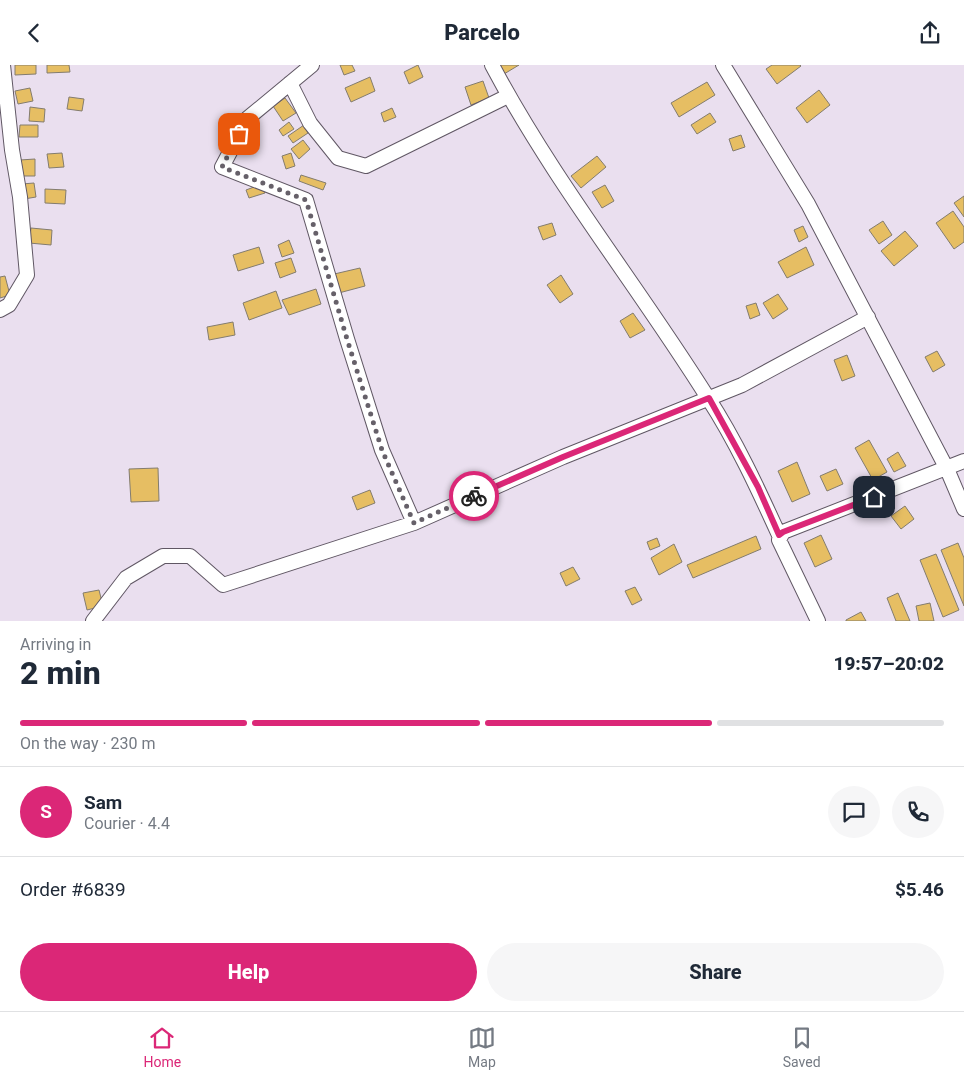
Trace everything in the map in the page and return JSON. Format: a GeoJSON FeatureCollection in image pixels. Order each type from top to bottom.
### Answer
{"type":"FeatureCollection","features":[{"type":"Feature","properties":{"kind":"street"},"geometry":{"type":"LineString","coordinates":[[0,310],[9,305],[27,275],[20,197],[12,150],[3,65]]}},
{"type":"Feature","properties":{"kind":"street"},"geometry":{"type":"LineString","coordinates":[[312,65],[248,118],[222,167],[306,200],[382,450],[414,523]]}},
{"type":"Feature","properties":{"kind":"street"},"geometry":{"type":"LineString","coordinates":[[492,65],[508,96],[535,140],[709,398],[758,487],[779,535],[778,540],[818,621]]}},
{"type":"Feature","properties":{"kind":"street"},"geometry":{"type":"LineString","coordinates":[[723,65],[808,204],[947,469],[964,509]]}},
{"type":"Feature","properties":{"kind":"street"},"geometry":{"type":"LineString","coordinates":[[290,83],[310,123],[338,158],[366,166],[508,96]]}},
{"type":"Feature","properties":{"kind":"street"},"geometry":{"type":"LineString","coordinates":[[94,621],[126,578],[163,556],[190,556],[223,585],[414,523],[563,457],[742,385],[868,317]]}},
{"type":"Feature","properties":{"kind":"street"},"geometry":{"type":"LineString","coordinates":[[779,535],[964,461]]}},
{"type":"Feature","properties":{"kind":"building"},"geometry":{"type":"Polygon","coordinates":[[[15,65],[36,65],[36,74],[15,75],[15,65]]]}},
{"type":"Feature","properties":{"kind":"building"},"geometry":{"type":"Polygon","coordinates":[[[47,65],[69,65],[70,72],[47,73],[47,65]]]}},
{"type":"Feature","properties":{"kind":"building"},"geometry":{"type":"Polygon","coordinates":[[[340,65],[352,65],[355,71],[344,75],[340,65]]]}},
{"type":"Feature","properties":{"kind":"building"},"geometry":{"type":"Polygon","coordinates":[[[418,65],[423,77],[409,84],[404,72],[418,65]]]}},
{"type":"Feature","properties":{"kind":"building"},"geometry":{"type":"Polygon","coordinates":[[[498,65],[519,65],[504,74],[498,65]]]}},
{"type":"Feature","properties":{"kind":"building"},"geometry":{"type":"Polygon","coordinates":[[[772,65],[801,66],[777,84],[766,69],[772,65]]]}},
{"type":"Feature","properties":{"kind":"building"},"geometry":{"type":"Polygon","coordinates":[[[370,77],[375,91],[351,102],[345,88],[370,77]]]}},
{"type":"Feature","properties":{"kind":"building"},"geometry":{"type":"Polygon","coordinates":[[[483,81],[489,98],[471,105],[465,87],[483,81]]]}},
{"type":"Feature","properties":{"kind":"building"},"geometry":{"type":"Polygon","coordinates":[[[707,82],[715,95],[679,117],[671,103],[707,82]]]}},
{"type":"Feature","properties":{"kind":"building"},"geometry":{"type":"Polygon","coordinates":[[[30,88],[33,101],[18,104],[15,91],[30,88]]]}},
{"type":"Feature","properties":{"kind":"building"},"geometry":{"type":"Polygon","coordinates":[[[819,90],[830,105],[807,123],[796,108],[819,90]]]}},
{"type":"Feature","properties":{"kind":"building"},"geometry":{"type":"Polygon","coordinates":[[[69,97],[84,99],[82,111],[67,109],[69,97]]]}},
{"type":"Feature","properties":{"kind":"building"},"geometry":{"type":"Polygon","coordinates":[[[285,98],[296,113],[283,121],[273,106],[285,98]]]}},
{"type":"Feature","properties":{"kind":"building"},"geometry":{"type":"Polygon","coordinates":[[[30,107],[45,109],[44,122],[29,121],[30,107]]]}},
{"type":"Feature","properties":{"kind":"building"},"geometry":{"type":"Polygon","coordinates":[[[392,108],[396,117],[384,122],[381,113],[392,108]]]}},
{"type":"Feature","properties":{"kind":"building"},"geometry":{"type":"Polygon","coordinates":[[[710,113],[716,122],[697,134],[691,125],[710,113]]]}},
{"type":"Feature","properties":{"kind":"building"},"geometry":{"type":"Polygon","coordinates":[[[289,122],[294,129],[283,136],[279,130],[289,122]]]}},
{"type":"Feature","properties":{"kind":"building"},"geometry":{"type":"Polygon","coordinates":[[[20,125],[38,125],[38,137],[19,137],[20,125]]]}},
{"type":"Feature","properties":{"kind":"building"},"geometry":{"type":"Polygon","coordinates":[[[304,125],[308,133],[293,143],[288,136],[304,125]]]}},
{"type":"Feature","properties":{"kind":"building"},"geometry":{"type":"Polygon","coordinates":[[[741,135],[745,147],[733,151],[729,139],[741,135]]]}},
{"type":"Feature","properties":{"kind":"building"},"geometry":{"type":"Polygon","coordinates":[[[303,140],[310,149],[299,159],[291,149],[303,140]]]}},
{"type":"Feature","properties":{"kind":"building"},"geometry":{"type":"Polygon","coordinates":[[[62,153],[64,167],[49,168],[47,154],[62,153]]]}},
{"type":"Feature","properties":{"kind":"building"},"geometry":{"type":"Polygon","coordinates":[[[291,153],[295,166],[286,169],[282,156],[291,153]]]}},
{"type":"Feature","properties":{"kind":"building"},"geometry":{"type":"Polygon","coordinates":[[[597,156],[606,167],[581,188],[571,176],[597,156]]]}},
{"type":"Feature","properties":{"kind":"building"},"geometry":{"type":"Polygon","coordinates":[[[35,159],[35,176],[20,176],[20,160],[35,159]]]}},
{"type":"Feature","properties":{"kind":"building"},"geometry":{"type":"Polygon","coordinates":[[[301,175],[326,183],[323,190],[299,181],[301,175]]]}},
{"type":"Feature","properties":{"kind":"building"},"geometry":{"type":"Polygon","coordinates":[[[34,183],[36,197],[24,199],[22,184],[34,183]]]}},
{"type":"Feature","properties":{"kind":"building"},"geometry":{"type":"Polygon","coordinates":[[[262,184],[265,193],[249,198],[246,190],[262,184]]]}},
{"type":"Feature","properties":{"kind":"building"},"geometry":{"type":"Polygon","coordinates":[[[605,185],[614,201],[602,208],[592,192],[605,185]]]}},
{"type":"Feature","properties":{"kind":"building"},"geometry":{"type":"Polygon","coordinates":[[[45,189],[66,190],[65,204],[45,203],[45,189]]]}},
{"type":"Feature","properties":{"kind":"building"},"geometry":{"type":"Polygon","coordinates":[[[964,196],[964,217],[954,203],[964,196]]]}},
{"type":"Feature","properties":{"kind":"building"},"geometry":{"type":"Polygon","coordinates":[[[953,211],[964,227],[964,242],[954,249],[936,223],[953,211]]]}},
{"type":"Feature","properties":{"kind":"building"},"geometry":{"type":"Polygon","coordinates":[[[883,221],[892,235],[879,244],[869,230],[883,221]]]}},
{"type":"Feature","properties":{"kind":"building"},"geometry":{"type":"Polygon","coordinates":[[[552,223],[556,235],[543,240],[538,227],[552,223]]]}},
{"type":"Feature","properties":{"kind":"building"},"geometry":{"type":"Polygon","coordinates":[[[803,226],[808,237],[799,242],[794,230],[803,226]]]}},
{"type":"Feature","properties":{"kind":"building"},"geometry":{"type":"Polygon","coordinates":[[[31,228],[52,230],[51,245],[29,243],[31,228]]]}},
{"type":"Feature","properties":{"kind":"building"},"geometry":{"type":"Polygon","coordinates":[[[905,231],[918,246],[894,266],[881,251],[905,231]]]}},
{"type":"Feature","properties":{"kind":"building"},"geometry":{"type":"Polygon","coordinates":[[[289,240],[294,253],[282,257],[278,245],[289,240]]]}},
{"type":"Feature","properties":{"kind":"building"},"geometry":{"type":"Polygon","coordinates":[[[259,247],[264,263],[238,271],[233,255],[259,247]]]}},
{"type":"Feature","properties":{"kind":"building"},"geometry":{"type":"Polygon","coordinates":[[[806,247],[814,265],[787,278],[778,262],[806,247]]]}},
{"type":"Feature","properties":{"kind":"building"},"geometry":{"type":"Polygon","coordinates":[[[291,258],[296,272],[280,278],[275,263],[291,258]]]}},
{"type":"Feature","properties":{"kind":"building"},"geometry":{"type":"Polygon","coordinates":[[[360,268],[365,286],[335,294],[330,275],[360,268]]]}},
{"type":"Feature","properties":{"kind":"building"},"geometry":{"type":"Polygon","coordinates":[[[561,275],[573,294],[560,303],[547,285],[561,275]]]}},
{"type":"Feature","properties":{"kind":"building"},"geometry":{"type":"Polygon","coordinates":[[[5,276],[10,295],[0,298],[0,277],[5,276]]]}},
{"type":"Feature","properties":{"kind":"building"},"geometry":{"type":"Polygon","coordinates":[[[316,289],[321,304],[289,315],[282,300],[316,289]]]}},
{"type":"Feature","properties":{"kind":"building"},"geometry":{"type":"Polygon","coordinates":[[[276,291],[282,308],[249,320],[243,303],[276,291]]]}},
{"type":"Feature","properties":{"kind":"building"},"geometry":{"type":"Polygon","coordinates":[[[778,294],[788,309],[773,319],[763,303],[778,294]]]}},
{"type":"Feature","properties":{"kind":"building"},"geometry":{"type":"Polygon","coordinates":[[[756,303],[760,315],[750,319],[746,306],[756,303]]]}},
{"type":"Feature","properties":{"kind":"building"},"geometry":{"type":"Polygon","coordinates":[[[633,313],[645,330],[630,338],[620,321],[633,313]]]}},
{"type":"Feature","properties":{"kind":"building"},"geometry":{"type":"Polygon","coordinates":[[[233,322],[235,335],[209,340],[207,327],[233,322]]]}},
{"type":"Feature","properties":{"kind":"building"},"geometry":{"type":"Polygon","coordinates":[[[937,351],[945,365],[933,372],[925,357],[937,351]]]}},
{"type":"Feature","properties":{"kind":"building"},"geometry":{"type":"Polygon","coordinates":[[[847,355],[855,376],[842,381],[834,360],[847,355]]]}},
{"type":"Feature","properties":{"kind":"building"},"geometry":{"type":"Polygon","coordinates":[[[869,440],[887,472],[873,480],[855,448],[869,440]]]}},
{"type":"Feature","properties":{"kind":"building"},"geometry":{"type":"Polygon","coordinates":[[[898,452],[906,466],[894,472],[887,459],[898,452]]]}},
{"type":"Feature","properties":{"kind":"building"},"geometry":{"type":"Polygon","coordinates":[[[797,462],[810,494],[792,502],[778,471],[797,462]]]}},
{"type":"Feature","properties":{"kind":"building"},"geometry":{"type":"Polygon","coordinates":[[[158,468],[159,501],[131,502],[129,469],[158,468]]]}},
{"type":"Feature","properties":{"kind":"building"},"geometry":{"type":"Polygon","coordinates":[[[836,469],[843,484],[827,491],[820,476],[836,469]]]}},
{"type":"Feature","properties":{"kind":"building"},"geometry":{"type":"Polygon","coordinates":[[[370,490],[375,503],[357,510],[352,497],[370,490]]]}},
{"type":"Feature","properties":{"kind":"building"},"geometry":{"type":"Polygon","coordinates":[[[905,506],[914,519],[901,529],[891,516],[905,506]]]}},
{"type":"Feature","properties":{"kind":"building"},"geometry":{"type":"Polygon","coordinates":[[[821,535],[832,559],[815,567],[804,543],[821,535]]]}},
{"type":"Feature","properties":{"kind":"building"},"geometry":{"type":"Polygon","coordinates":[[[756,536],[761,549],[693,578],[687,565],[756,536]]]}},
{"type":"Feature","properties":{"kind":"building"},"geometry":{"type":"Polygon","coordinates":[[[657,538],[660,546],[650,550],[647,542],[657,538]]]}},
{"type":"Feature","properties":{"kind":"building"},"geometry":{"type":"Polygon","coordinates":[[[958,543],[964,558],[964,606],[941,550],[958,543]]]}},
{"type":"Feature","properties":{"kind":"building"},"geometry":{"type":"Polygon","coordinates":[[[674,544],[682,562],[659,575],[651,558],[674,544]]]}},
{"type":"Feature","properties":{"kind":"building"},"geometry":{"type":"Polygon","coordinates":[[[936,554],[959,610],[943,617],[920,560],[936,554]]]}},
{"type":"Feature","properties":{"kind":"building"},"geometry":{"type":"Polygon","coordinates":[[[573,567],[580,579],[566,586],[560,573],[573,567]]]}},
{"type":"Feature","properties":{"kind":"building"},"geometry":{"type":"Polygon","coordinates":[[[635,587],[642,600],[632,605],[625,591],[635,587]]]}},
{"type":"Feature","properties":{"kind":"building"},"geometry":{"type":"Polygon","coordinates":[[[99,590],[103,606],[87,610],[83,593],[99,590]]]}},
{"type":"Feature","properties":{"kind":"building"},"geometry":{"type":"Polygon","coordinates":[[[898,593],[910,621],[896,621],[887,598],[898,593]]]}},
{"type":"Feature","properties":{"kind":"building"},"geometry":{"type":"Polygon","coordinates":[[[930,603],[934,621],[919,621],[916,606],[930,603]]]}},
{"type":"Feature","properties":{"kind":"building"},"geometry":{"type":"Polygon","coordinates":[[[861,612],[866,621],[846,621],[846,620],[861,612]]]}},
{"type":"Feature","properties":{"kind":"way so far"},"geometry":{"type":"LineString","coordinates":[[239,134],[222,167],[306,200],[382,450],[414,523],[474,496]]}},
{"type":"Feature","properties":{"kind":"route"},"geometry":{"type":"LineString","coordinates":[[474,496],[563,457],[709,398],[758,487],[779,535],[874,497]]}}]}
